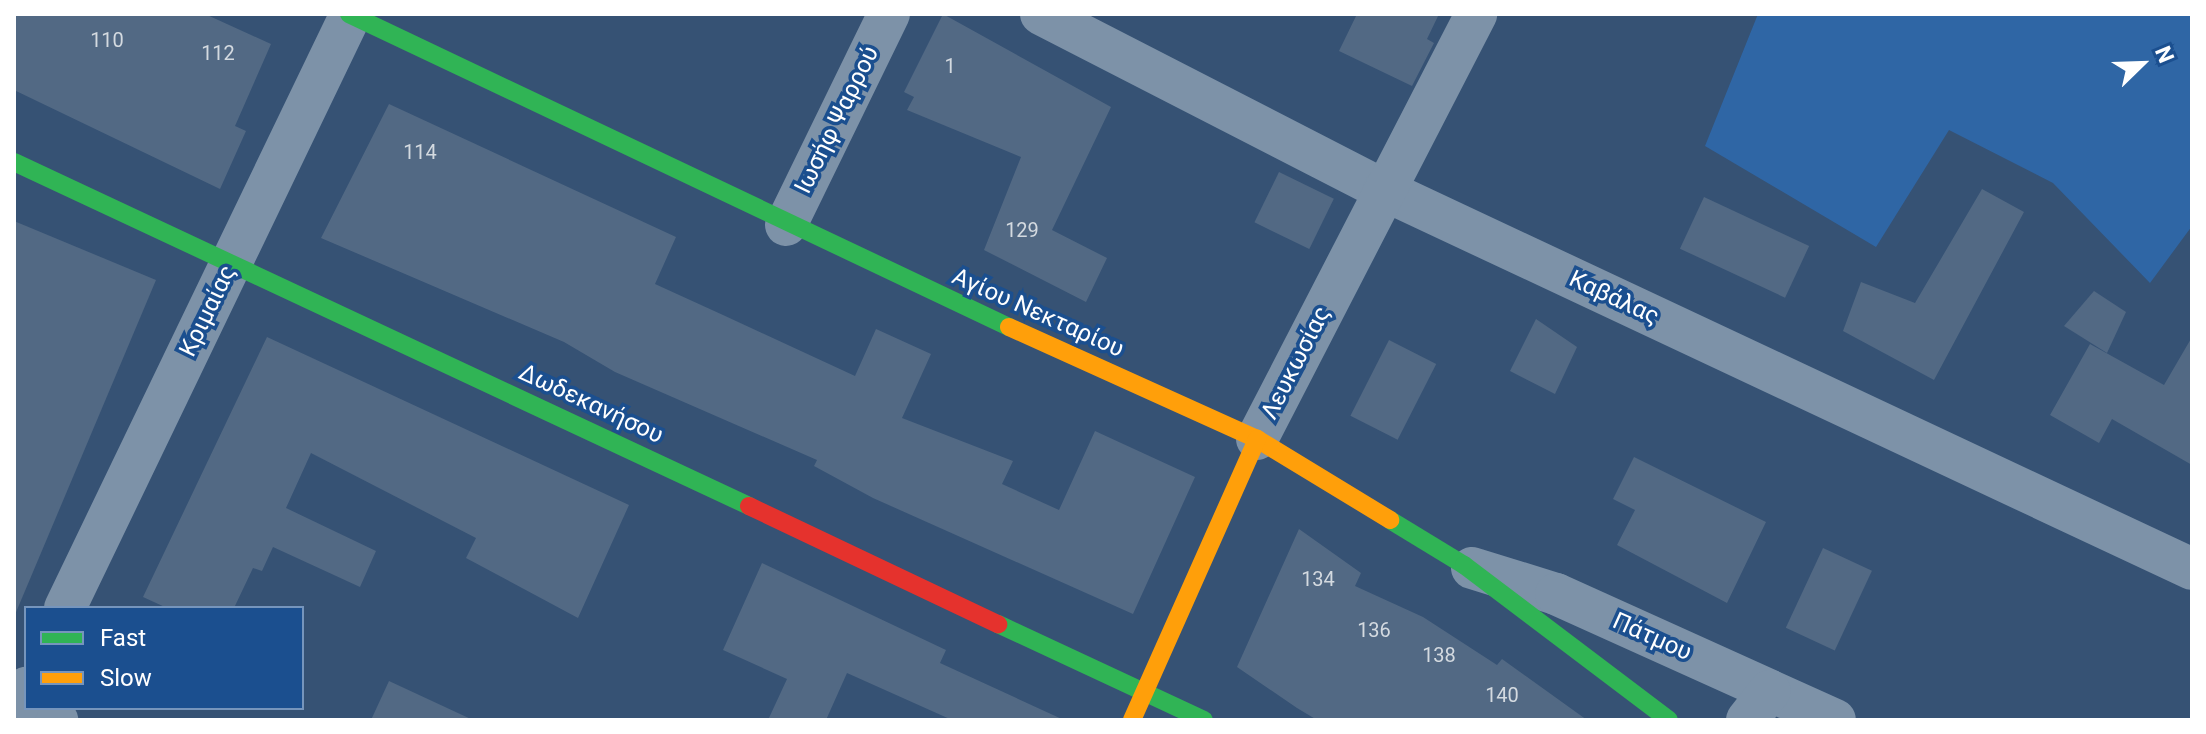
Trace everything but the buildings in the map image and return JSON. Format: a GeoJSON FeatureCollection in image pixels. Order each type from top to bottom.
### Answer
{"type":"FeatureCollection","features":[{"type":"Feature","properties":{"kind":"street","name":"Αγίου Νεκταρίου"},"geometry":{"type":"LineString","coordinates":[[350,14],[786,225],[1257,439],[1464,565],[1669,720]]}},
{"type":"Feature","properties":{"kind":"street","name":"Κριμαίας"},"geometry":{"type":"LineString","coordinates":[[66,606],[350,14]]}},
{"type":"Feature","properties":{"kind":"street","name":"Ιωσήφ Ψαρρού"},"geometry":{"type":"LineString","coordinates":[[786,225],[889,14]]}},
{"type":"Feature","properties":{"kind":"street","name":"Καβάλας"},"geometry":{"type":"LineString","coordinates":[[1041,14],[1384,190],[2192,569]]}},
{"type":"Feature","properties":{"kind":"street","name":"Λευκωσίας"},"geometry":{"type":"LineString","coordinates":[[1132,720],[1257,439],[1476,14]]}},
{"type":"Feature","properties":{"kind":"street","name":"Δωδεκανήσου"},"geometry":{"type":"LineString","coordinates":[[14,162],[1147,689],[1204,720]]}},
{"type":"Feature","properties":{"kind":"street","name":"Πάτμου"},"geometry":{"type":"LineString","coordinates":[[1464,565],[1556,594],[1759,705],[1835,720]]}},
{"type":"Feature","properties":{"kind":"street"},"geometry":{"type":"LineString","coordinates":[[36,710],[57,720]]}},
{"type":"Feature","properties":{"kind":"shaded area"},"geometry":{"type":"Polygon","coordinates":[[[1758,14],[2192,14],[2192,226],[2150,283],[2053,183],[1949,130],[1876,247],[1705,146],[1758,14]]]}},
{"type":"Feature","properties":{"kind":"traffic: fast"},"geometry":{"type":"LineString","coordinates":[[349,14],[1009,327]]}},
{"type":"Feature","properties":{"kind":"traffic: fast"},"geometry":{"type":"LineString","coordinates":[[14,162],[749,506]]}},
{"type":"Feature","properties":{"kind":"traffic: fast"},"geometry":{"type":"LineString","coordinates":[[1390,520],[1464,565],[1669,720]]}},
{"type":"Feature","properties":{"kind":"traffic: fast"},"geometry":{"type":"LineString","coordinates":[[998,624],[1204,720]]}},
{"type":"Feature","properties":{"kind":"traffic: slow"},"geometry":{"type":"LineString","coordinates":[[1009,327],[1257,439],[1390,520]]}},
{"type":"Feature","properties":{"kind":"traffic: slow"},"geometry":{"type":"LineString","coordinates":[[1132,720],[1257,439]]}},
{"type":"Feature","properties":{"kind":"traffic: jam"},"geometry":{"type":"LineString","coordinates":[[749,506],[998,624]]}}]}
